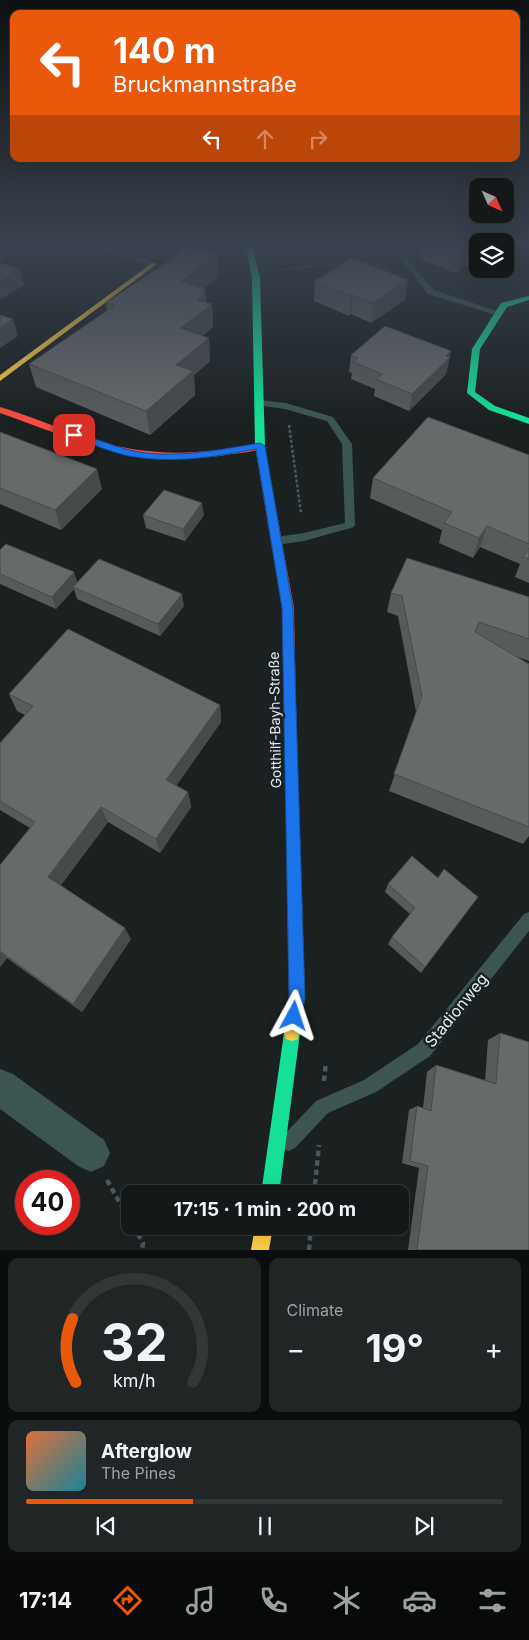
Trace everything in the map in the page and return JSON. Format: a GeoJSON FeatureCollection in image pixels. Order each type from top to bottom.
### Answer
{"type":"FeatureCollection","features":[{"type":"Feature","properties":{"kind":"street"},"geometry":{"type":"LineString","coordinates":[[0,379],[100,304]]}},
{"type":"Feature","properties":{"kind":"street","name":"Gotthilf-Bayh-Straße"},"geometry":{"type":"LineString","coordinates":[[257,304],[260,446],[288,608],[297,998],[271,1185]]}},
{"type":"Feature","properties":{"kind":"street"},"geometry":{"type":"LineString","coordinates":[[509,304],[504,306],[476,349],[471,393],[492,408],[529,421]]}},
{"type":"Feature","properties":{"kind":"street"},"geometry":{"type":"LineString","coordinates":[[0,410],[129,453],[171,457],[210,455],[260,446]]}},
{"type":"Feature","properties":{"kind":"street"},"geometry":{"type":"LineString","coordinates":[[0,1087],[91,1153]]}},
{"type":"Feature","properties":{"kind":"street"},"geometry":{"type":"LineString","coordinates":[[260,1250],[262,1235]]}},
{"type":"Feature","properties":{"kind":"lane"},"geometry":{"type":"LineString","coordinates":[[471,304],[499,313]]}},
{"type":"Feature","properties":{"kind":"lane"},"geometry":{"type":"LineString","coordinates":[[259,403],[286,406],[330,419],[347,444],[350,525],[304,537],[276,541]]}},
{"type":"Feature","properties":{"kind":"lane","name":"Stadionweg"},"geometry":{"type":"LineString","coordinates":[[276,1157],[322,1107],[370,1086],[424,1050],[529,919]]}},
{"type":"Feature","properties":{"kind":"path"},"geometry":{"type":"LineString","coordinates":[[91,1153],[121,1205]]}},
{"type":"Feature","properties":{"kind":"path"},"geometry":{"type":"LineString","coordinates":[[138,1235],[143,1243],[142,1250]]}},
{"type":"Feature","properties":{"kind":"path"},"geometry":{"type":"LineString","coordinates":[[309,1250],[310,1235]]}},
{"type":"Feature","properties":{"kind":"building"},"geometry":{"type":"Polygon","coordinates":[[[110,304],[212,304],[180,328],[209,338],[176,365],[193,371],[146,411],[29,364],[114,306],[110,304]]]}},
{"type":"Feature","properties":{"kind":"building"},"geometry":{"type":"Polygon","coordinates":[[[0,315],[13,319],[0,328],[0,315]]]}},
{"type":"Feature","properties":{"kind":"building"},"geometry":{"type":"Polygon","coordinates":[[[385,326],[451,351],[446,356],[450,357],[412,394],[376,379],[382,374],[353,362],[358,358],[351,355],[385,326]]]}},
{"type":"Feature","properties":{"kind":"building"},"geometry":{"type":"Polygon","coordinates":[[[428,417],[529,455],[529,544],[487,526],[479,538],[444,523],[452,512],[373,478],[428,417]]]}},
{"type":"Feature","properties":{"kind":"building"},"geometry":{"type":"Polygon","coordinates":[[[0,432],[97,469],[55,510],[0,488],[0,432]]]}},
{"type":"Feature","properties":{"kind":"building"},"geometry":{"type":"Polygon","coordinates":[[[164,490],[202,503],[183,529],[143,515],[164,490]]]}},
{"type":"Feature","properties":{"kind":"building"},"geometry":{"type":"Polygon","coordinates":[[[6,544],[74,572],[52,597],[0,574],[0,550],[6,544]]]}},
{"type":"Feature","properties":{"kind":"building"},"geometry":{"type":"Polygon","coordinates":[[[529,548],[529,559],[523,557],[529,548]]]}},
{"type":"Feature","properties":{"kind":"building"},"geometry":{"type":"Polygon","coordinates":[[[407,558],[529,597],[529,639],[479,622],[475,632],[529,664],[529,827],[394,774],[422,696],[402,596],[391,593],[407,558]]]}},
{"type":"Feature","properties":{"kind":"building"},"geometry":{"type":"Polygon","coordinates":[[[99,559],[182,594],[158,624],[73,587],[99,559]]]}},
{"type":"Feature","properties":{"kind":"building"},"geometry":{"type":"Polygon","coordinates":[[[68,629],[220,705],[166,780],[188,792],[156,839],[101,807],[48,877],[125,928],[73,1004],[0,951],[0,865],[35,822],[0,801],[0,743],[33,706],[9,694],[68,629]]]}},
{"type":"Feature","properties":{"kind":"building"},"geometry":{"type":"Polygon","coordinates":[[[412,856],[438,878],[444,869],[478,897],[425,967],[392,937],[415,908],[388,884],[412,856]]]}},
{"type":"Feature","properties":{"kind":"building"},"geometry":{"type":"Polygon","coordinates":[[[500,1033],[529,1042],[529,1250],[417,1250],[428,1166],[410,1161],[417,1106],[431,1111],[436,1065],[496,1084],[500,1033]]]}},
{"type":"Feature","properties":{"kind":"traffic: fast"},"geometry":{"type":"LineString","coordinates":[[257,304],[260,446],[263,464]]}},
{"type":"Feature","properties":{"kind":"traffic: fast"},"geometry":{"type":"LineString","coordinates":[[506,304],[504,305],[476,349],[471,393],[492,408],[529,421]]}},
{"type":"Feature","properties":{"kind":"traffic: fast"},"geometry":{"type":"LineString","coordinates":[[271,1185],[292,1033]]}},
{"type":"Feature","properties":{"kind":"traffic: slow"},"geometry":{"type":"LineString","coordinates":[[0,379],[100,304]]}},
{"type":"Feature","properties":{"kind":"traffic: slow"},"geometry":{"type":"LineString","coordinates":[[290,707],[297,998],[292,1033]]}},
{"type":"Feature","properties":{"kind":"traffic: slow"},"geometry":{"type":"LineString","coordinates":[[260,1250],[262,1235]]}},
{"type":"Feature","properties":{"kind":"traffic: jam"},"geometry":{"type":"LineString","coordinates":[[0,410],[66,434],[134,453],[191,457],[260,446]]}},
{"type":"Feature","properties":{"kind":"traffic: jam"},"geometry":{"type":"LineString","coordinates":[[263,464],[288,608],[290,707]]}},
{"type":"Feature","properties":{"kind":"route"},"geometry":{"type":"LineString","coordinates":[[74,435],[129,453],[171,457],[210,455],[260,446],[288,608],[297,998],[294,1016]]}}]}
